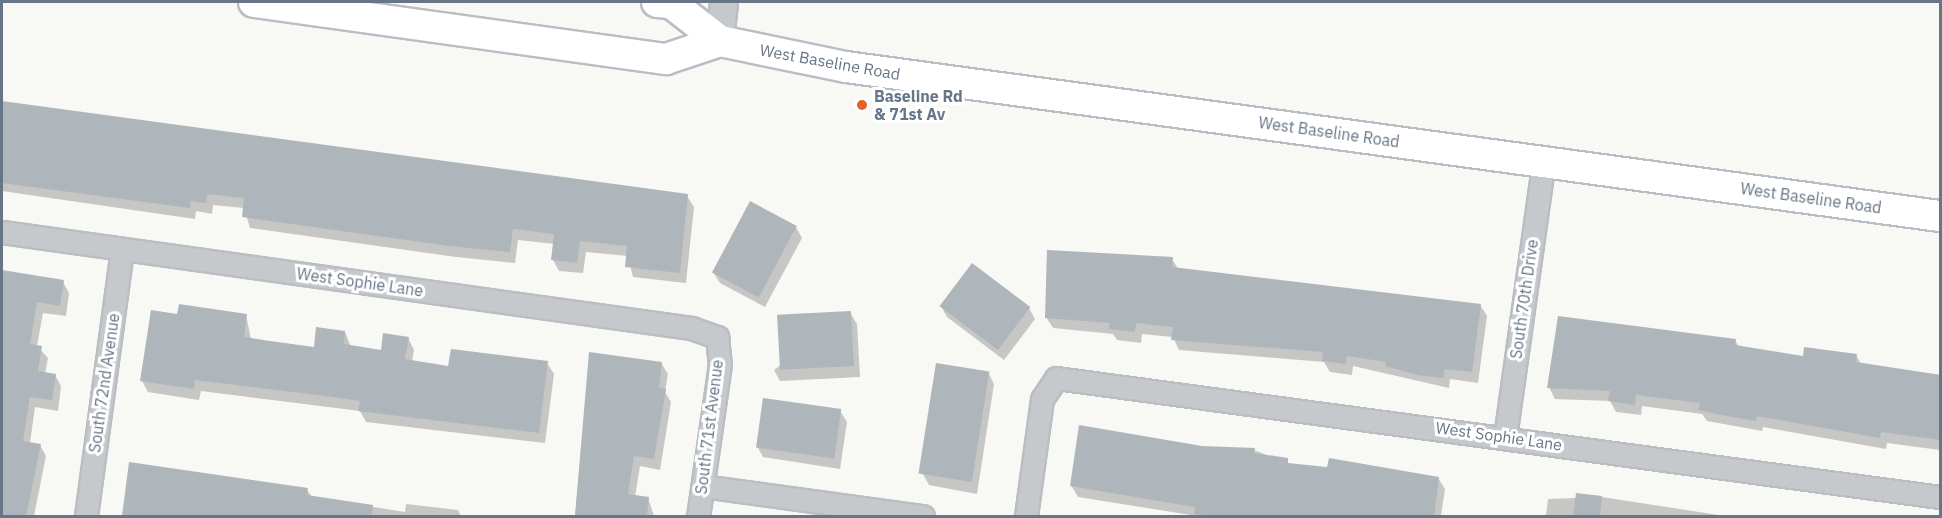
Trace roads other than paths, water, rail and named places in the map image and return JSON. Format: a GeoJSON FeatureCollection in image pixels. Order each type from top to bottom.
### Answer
{"type":"FeatureCollection","features":[{"type":"Feature","properties":{"kind":"main road","name":"West Baseline Road"},"geometry":{"type":"LineString","coordinates":[[254,2],[666,58],[720,42]]}},
{"type":"Feature","properties":{"kind":"main road","name":"West Baseline Road"},"geometry":{"type":"LineString","coordinates":[[657,2],[672,3],[720,42],[855,69],[1941,216]]}},
{"type":"Feature","properties":{"kind":"street"},"geometry":{"type":"LineString","coordinates":[[720,42],[724,2]]}},
{"type":"Feature","properties":{"kind":"street","name":"South 70th Drive"},"geometry":{"type":"LineString","coordinates":[[1505,437],[1544,161]]}},
{"type":"Feature","properties":{"kind":"street","name":"West Sophie Lane"},"geometry":{"type":"LineString","coordinates":[[2,232],[691,328],[717,337]]}},
{"type":"Feature","properties":{"kind":"street","name":"South 72nd Avenue"},"geometry":{"type":"LineString","coordinates":[[86,516],[122,249]]}},
{"type":"Feature","properties":{"kind":"street","name":"South 71st Avenue"},"geometry":{"type":"LineString","coordinates":[[698,516],[720,364],[717,337]]}},
{"type":"Feature","properties":{"kind":"street","name":"West Sophie Lane"},"geometry":{"type":"LineString","coordinates":[[1026,516],[1042,399],[1056,378],[1941,497]]}},
{"type":"Feature","properties":{"kind":"street"},"geometry":{"type":"LineString","coordinates":[[703,486],[923,516]]}},
{"type":"Feature","properties":{"kind":"place","name":"Baseline Rd & 71st Av"},"geometry":{"type":"Point","coordinates":[862,105]}}]}
